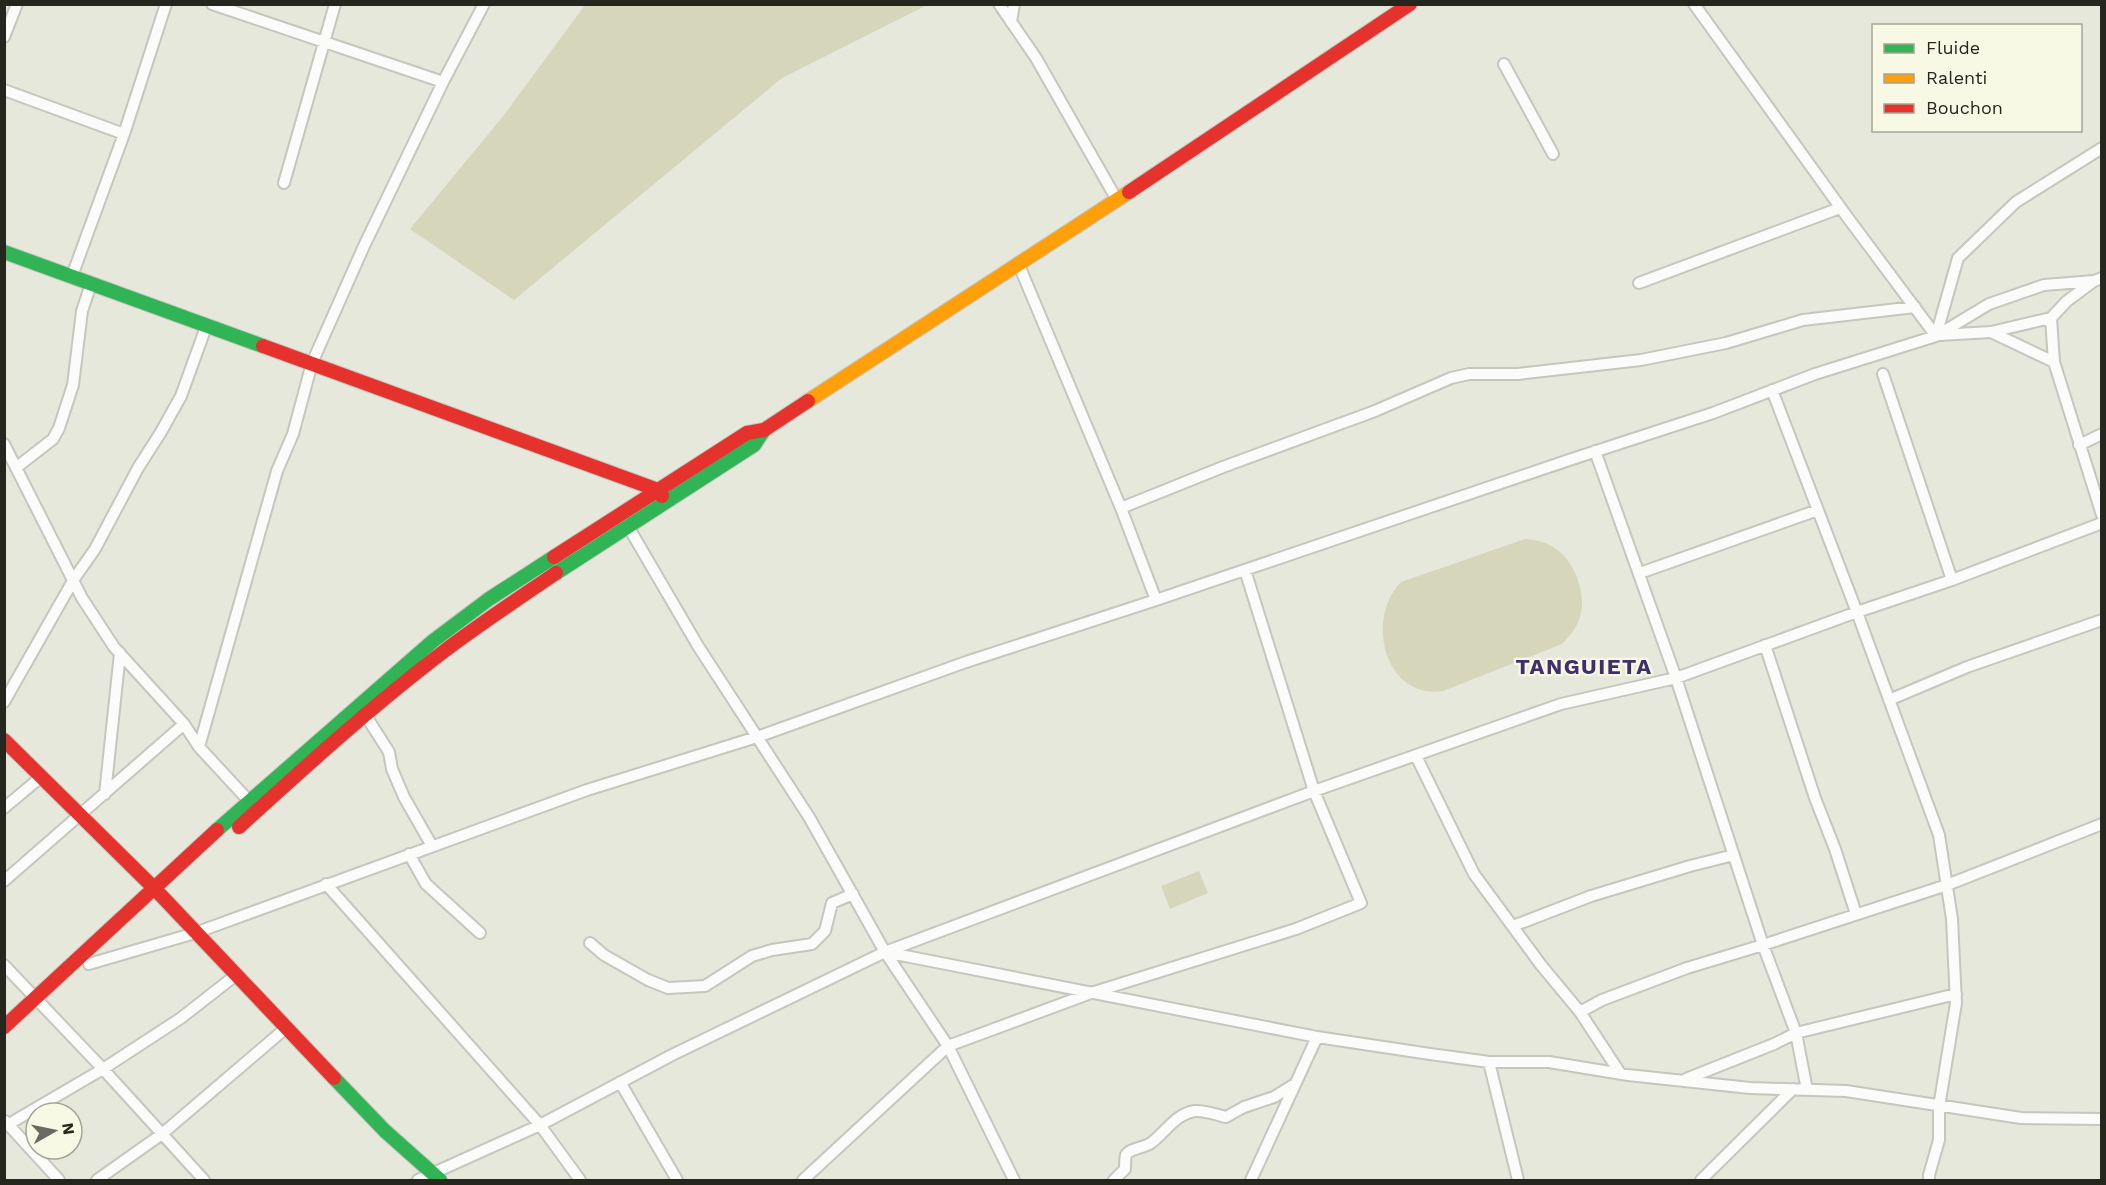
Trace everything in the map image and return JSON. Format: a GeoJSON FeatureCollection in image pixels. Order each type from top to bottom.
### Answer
{"type":"FeatureCollection","features":[{"type":"Feature","properties":{"kind":"main road"},"geometry":{"type":"LineString","coordinates":[[4,1028],[89,964],[249,801],[433,641],[489,599],[747,433],[764,430],[1117,200],[1410,4]]}},
{"type":"Feature","properties":{"kind":"main road"},"geometry":{"type":"LineString","coordinates":[[4,252],[658,490],[666,504]]}},
{"type":"Feature","properties":{"kind":"main road"},"geometry":{"type":"LineString","coordinates":[[4,1043],[40,1002],[159,893],[442,653],[524,594],[754,446],[764,430]]}},
{"type":"Feature","properties":{"kind":"main road"},"geometry":{"type":"LineString","coordinates":[[433,641],[442,653]]}},
{"type":"Feature","properties":{"kind":"main road"},"geometry":{"type":"LineString","coordinates":[[4,740],[159,893],[385,1131],[436,1177]]}},
{"type":"Feature","properties":{"kind":"street"},"geometry":{"type":"LineString","coordinates":[[4,37],[16,4]]}},
{"type":"Feature","properties":{"kind":"street"},"geometry":{"type":"LineString","coordinates":[[72,276],[124,134],[166,4]]}},
{"type":"Feature","properties":{"kind":"street"},"geometry":{"type":"LineString","coordinates":[[213,4],[443,82]]}},
{"type":"Feature","properties":{"kind":"street"},"geometry":{"type":"LineString","coordinates":[[284,183],[335,4]]}},
{"type":"Feature","properties":{"kind":"street"},"geometry":{"type":"LineString","coordinates":[[199,747],[277,471],[293,434],[312,363],[364,246],[443,82],[484,4]]}},
{"type":"Feature","properties":{"kind":"street"},"geometry":{"type":"LineString","coordinates":[[999,4],[1036,58],[1117,200]]}},
{"type":"Feature","properties":{"kind":"street"},"geometry":{"type":"LineString","coordinates":[[1011,22],[1014,4]]}},
{"type":"Feature","properties":{"kind":"street"},"geometry":{"type":"LineString","coordinates":[[1694,4],[1840,208],[1936,336]]}},
{"type":"Feature","properties":{"kind":"street"},"geometry":{"type":"LineString","coordinates":[[1504,64],[1553,154]]}},
{"type":"Feature","properties":{"kind":"street"},"geometry":{"type":"LineString","coordinates":[[4,90],[124,134]]}},
{"type":"Feature","properties":{"kind":"street"},"geometry":{"type":"LineString","coordinates":[[1936,336],[1958,258],[2016,202],[2102,148]]}},
{"type":"Feature","properties":{"kind":"street"},"geometry":{"type":"LineString","coordinates":[[1639,283],[1840,208]]}},
{"type":"Feature","properties":{"kind":"street"},"geometry":{"type":"LineString","coordinates":[[1018,263],[1121,508],[1156,600]]}},
{"type":"Feature","properties":{"kind":"street"},"geometry":{"type":"LineString","coordinates":[[1936,336],[1989,304],[2044,285],[2098,280]]}},
{"type":"Feature","properties":{"kind":"street"},"geometry":{"type":"LineString","coordinates":[[89,964],[195,933],[587,790],[757,737],[966,662],[1713,413],[1815,374],[1936,336],[1991,332],[2051,318],[2067,301],[2098,280]]}},
{"type":"Feature","properties":{"kind":"street"},"geometry":{"type":"LineString","coordinates":[[12,464],[52,438],[59,428],[72,385],[82,311],[91,284]]}},
{"type":"Feature","properties":{"kind":"street"},"geometry":{"type":"LineString","coordinates":[[1121,508],[1223,467],[1375,411],[1451,378],[1469,374],[1518,374],[1641,360],[1726,343],[1803,320],[1915,308]]}},
{"type":"Feature","properties":{"kind":"street"},"geometry":{"type":"LineString","coordinates":[[2051,318],[2054,362],[2102,515]]}},
{"type":"Feature","properties":{"kind":"street"},"geometry":{"type":"LineString","coordinates":[[4,702],[74,579],[95,549],[138,468],[181,396],[206,327]]}},
{"type":"Feature","properties":{"kind":"street"},"geometry":{"type":"LineString","coordinates":[[1991,332],[2054,362]]}},
{"type":"Feature","properties":{"kind":"street"},"geometry":{"type":"LineString","coordinates":[[1883,374],[1952,580]]}},
{"type":"Feature","properties":{"kind":"street"},"geometry":{"type":"LineString","coordinates":[[1772,390],[1939,835],[1952,919],[1956,1003],[1939,1107],[1939,1140],[1929,1180]]}},
{"type":"Feature","properties":{"kind":"street"},"geometry":{"type":"LineString","coordinates":[[2079,445],[2102,435]]}},
{"type":"Feature","properties":{"kind":"street"},"geometry":{"type":"LineString","coordinates":[[4,444],[12,464],[82,598],[114,648],[184,724],[199,747],[249,801]]}},
{"type":"Feature","properties":{"kind":"street"},"geometry":{"type":"LineString","coordinates":[[1595,451],[1640,573],[1763,945],[1796,1034],[1807,1090]]}},
{"type":"Feature","properties":{"kind":"street"},"geometry":{"type":"LineString","coordinates":[[1640,573],[1818,510]]}},
{"type":"Feature","properties":{"kind":"street"},"geometry":{"type":"LineString","coordinates":[[418,1180],[436,1177],[672,1055],[885,952],[1314,791],[1561,704],[1676,678],[1952,580],[2102,523]]}},
{"type":"Feature","properties":{"kind":"street"},"geometry":{"type":"LineString","coordinates":[[629,528],[698,646],[809,817],[885,952],[948,1046],[1014,1180]]}},
{"type":"Feature","properties":{"kind":"street"},"geometry":{"type":"LineString","coordinates":[[803,1180],[948,1046],[1091,993],[1296,929],[1361,903],[1314,791],[1245,570]]}},
{"type":"Feature","properties":{"kind":"street"},"geometry":{"type":"LineString","coordinates":[[1889,699],[1967,667],[2102,620]]}},
{"type":"Feature","properties":{"kind":"street"},"geometry":{"type":"LineString","coordinates":[[1765,645],[1856,914]]}},
{"type":"Feature","properties":{"kind":"street"},"geometry":{"type":"LineString","coordinates":[[105,794],[120,653]]}},
{"type":"Feature","properties":{"kind":"street"},"geometry":{"type":"LineString","coordinates":[[366,716],[389,752],[392,769],[404,797],[432,846]]}},
{"type":"Feature","properties":{"kind":"street"},"geometry":{"type":"LineString","coordinates":[[4,881],[184,724]]}},
{"type":"Feature","properties":{"kind":"street"},"geometry":{"type":"LineString","coordinates":[[1416,756],[1474,874],[1541,965],[1580,1012],[1620,1073]]}},
{"type":"Feature","properties":{"kind":"street"},"geometry":{"type":"LineString","coordinates":[[4,808],[42,777]]}},
{"type":"Feature","properties":{"kind":"street"},"geometry":{"type":"LineString","coordinates":[[1580,1012],[1602,1000],[1687,968],[1947,885],[2102,824]]}},
{"type":"Feature","properties":{"kind":"street"},"geometry":{"type":"LineString","coordinates":[[409,854],[426,884],[480,933]]}},
{"type":"Feature","properties":{"kind":"street"},"geometry":{"type":"LineString","coordinates":[[1513,927],[1591,896],[1734,855]]}},
{"type":"Feature","properties":{"kind":"street"},"geometry":{"type":"LineString","coordinates":[[326,884],[540,1125],[580,1180]]}},
{"type":"Feature","properties":{"kind":"street"},"geometry":{"type":"LineString","coordinates":[[590,943],[604,955],[648,980],[668,987],[705,986],[752,956],[772,950],[812,944],[825,931],[832,903],[853,894]]}},
{"type":"Feature","properties":{"kind":"street"},"geometry":{"type":"LineString","coordinates":[[885,952],[1317,1037],[1489,1062],[1549,1062],[1620,1073],[1750,1088],[1846,1091],[2021,1118],[2102,1119]]}},
{"type":"Feature","properties":{"kind":"street"},"geometry":{"type":"LineString","coordinates":[[4,965],[204,1180]]}},
{"type":"Feature","properties":{"kind":"street"},"geometry":{"type":"LineString","coordinates":[[59,1180],[7,1122],[103,1069],[181,1018],[236,975]]}},
{"type":"Feature","properties":{"kind":"street"},"geometry":{"type":"LineString","coordinates":[[1683,1081],[1796,1034],[1956,994]]}},
{"type":"Feature","properties":{"kind":"street"},"geometry":{"type":"LineString","coordinates":[[97,1180],[162,1134],[286,1028]]}},
{"type":"Feature","properties":{"kind":"street"},"geometry":{"type":"LineString","coordinates":[[1251,1180],[1317,1037]]}},
{"type":"Feature","properties":{"kind":"street"},"geometry":{"type":"LineString","coordinates":[[1489,1062],[1518,1180]]}},
{"type":"Feature","properties":{"kind":"street"},"geometry":{"type":"LineString","coordinates":[[620,1082],[677,1180]]}},
{"type":"Feature","properties":{"kind":"street"},"geometry":{"type":"LineString","coordinates":[[1114,1180],[1125,1169],[1128,1152],[1146,1147],[1178,1117],[1196,1110],[1226,1118],[1244,1107],[1274,1097],[1295,1084]]}},
{"type":"Feature","properties":{"kind":"street"},"geometry":{"type":"LineString","coordinates":[[1701,1180],[1793,1089]]}},
{"type":"Feature","properties":{"kind":"green space"},"geometry":{"type":"Polygon","coordinates":[[[585,5],[927,5],[782,78],[514,300],[410,229],[504,115],[585,5]]]}},
{"type":"Feature","properties":{"kind":"green space"},"geometry":{"type":"Polygon","coordinates":[[[1525,539],[1542,542],[1556,549],[1569,562],[1578,579],[1582,608],[1577,624],[1568,638],[1562,644],[1443,691],[1423,690],[1406,683],[1394,670],[1386,653],[1383,635],[1384,615],[1390,597],[1401,582],[1525,539]]]}},
{"type":"Feature","properties":{"kind":"green space"},"geometry":{"type":"Polygon","coordinates":[[[1199,871],[1208,893],[1170,909],[1161,886],[1199,871]]]}},
{"type":"Feature","properties":{"kind":"traffic: fast"},"geometry":{"type":"LineString","coordinates":[[4,252],[263,346]]}},
{"type":"Feature","properties":{"kind":"traffic: fast"},"geometry":{"type":"LineString","coordinates":[[556,573],[754,445],[764,430]]}},
{"type":"Feature","properties":{"kind":"traffic: fast"},"geometry":{"type":"LineString","coordinates":[[217,830],[433,641],[489,599],[554,557]]}},
{"type":"Feature","properties":{"kind":"traffic: fast"},"geometry":{"type":"LineString","coordinates":[[334,1078],[385,1131],[440,1180]]}},
{"type":"Feature","properties":{"kind":"traffic: slow"},"geometry":{"type":"LineString","coordinates":[[808,401],[1129,192]]}},
{"type":"Feature","properties":{"kind":"traffic: jam"},"geometry":{"type":"LineString","coordinates":[[1129,192],[1410,4]]}},
{"type":"Feature","properties":{"kind":"traffic: jam"},"geometry":{"type":"LineString","coordinates":[[263,346],[658,490],[662,496]]}},
{"type":"Feature","properties":{"kind":"traffic: jam"},"geometry":{"type":"LineString","coordinates":[[554,557],[747,433],[764,430],[808,401]]}},
{"type":"Feature","properties":{"kind":"traffic: jam"},"geometry":{"type":"LineString","coordinates":[[239,827],[390,694],[443,652],[556,573]]}},
{"type":"Feature","properties":{"kind":"traffic: jam"},"geometry":{"type":"LineString","coordinates":[[4,740],[155,889],[334,1078]]}},
{"type":"Feature","properties":{"kind":"traffic: jam"},"geometry":{"type":"LineString","coordinates":[[4,1027],[217,830]]}},
{"type":"Feature","properties":{"kind":"district","name":"TANGUIETA"},"geometry":{"type":"Point","coordinates":[1584,666]}}]}
